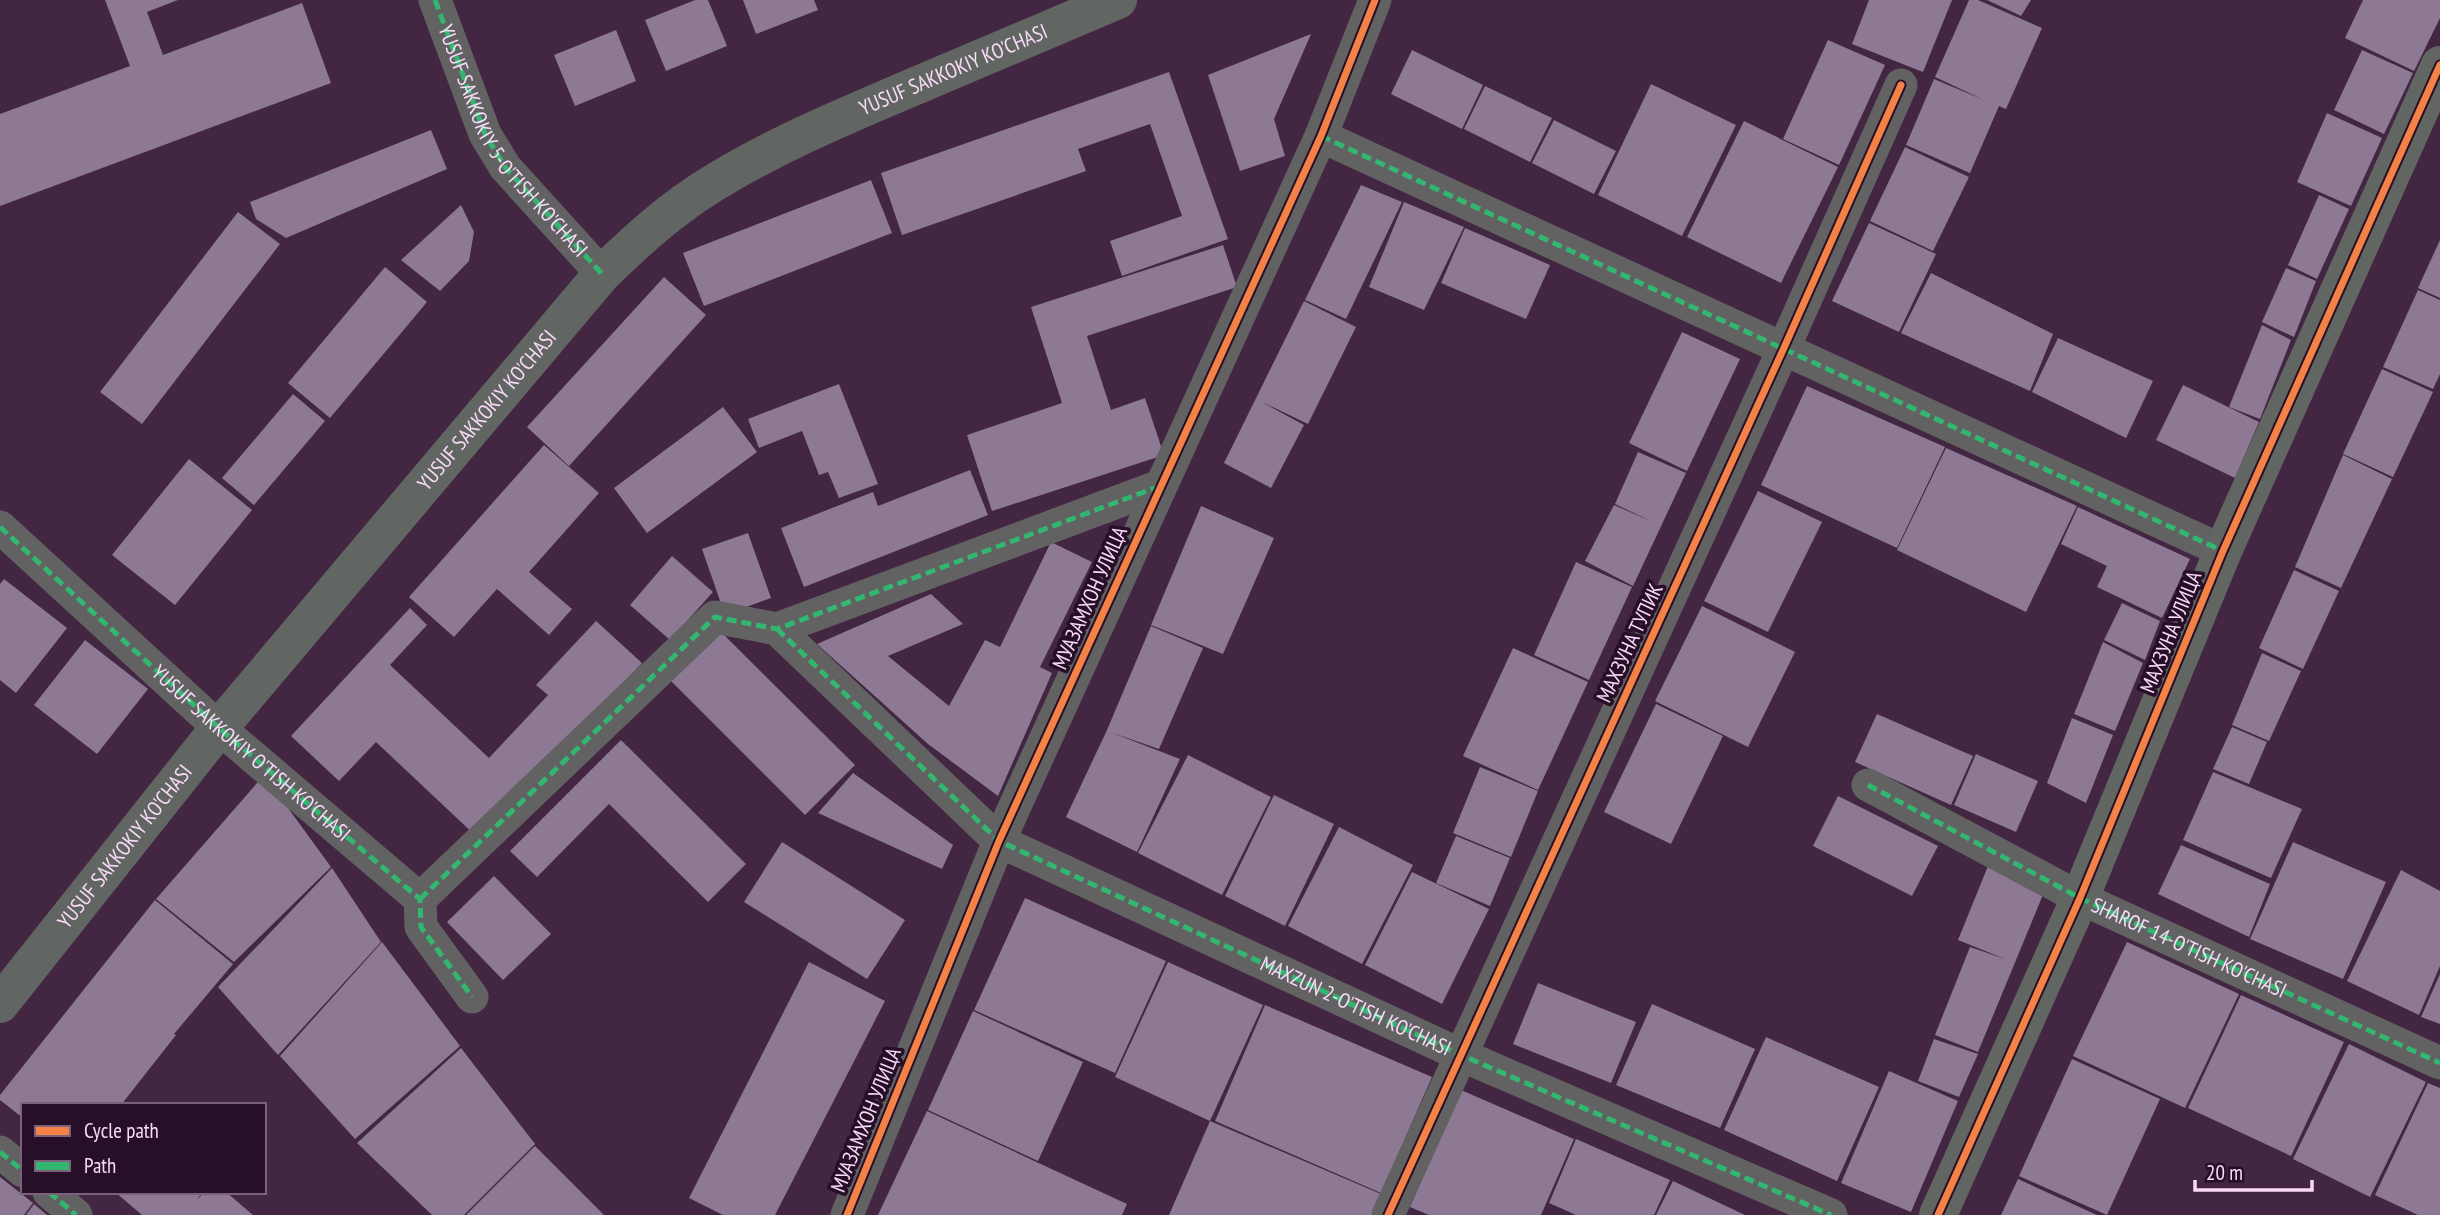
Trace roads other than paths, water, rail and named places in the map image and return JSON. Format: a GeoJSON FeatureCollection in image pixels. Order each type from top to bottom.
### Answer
{"type":"FeatureCollection","features":[{"type":"Feature","properties":{"kind":"main road","name":"YUSUF SAKKOKIY KO'CHASI"},"geometry":{"type":"LineString","coordinates":[[0,1004],[219,728],[601,274],[654,225],[712,184],[775,149],[839,118],[1118,0]]}},
{"type":"Feature","properties":{"kind":"main road","name":"МАХЗУНА УЛИЦА"},"geometry":{"type":"LineString","coordinates":[[1938,1215],[2080,898],[2223,551],[2440,65]]}},
{"type":"Feature","properties":{"kind":"street","name":"YUSUF SAKKOKIY 5-O'TISH KO'CHASI"},"geometry":{"type":"LineString","coordinates":[[435,0],[485,134],[505,167],[601,274]]}},
{"type":"Feature","properties":{"kind":"street","name":"МУАЗАМХОН УЛИЦА"},"geometry":{"type":"LineString","coordinates":[[847,1215],[999,841],[1321,135],[1375,0]]}},
{"type":"Feature","properties":{"kind":"street","name":"МАХЗУНА ТУПИК"},"geometry":{"type":"LineString","coordinates":[[1388,1215],[1901,86]]}},
{"type":"Feature","properties":{"kind":"street"},"geometry":{"type":"LineString","coordinates":[[1321,135],[2223,551]]}},
{"type":"Feature","properties":{"kind":"street"},"geometry":{"type":"LineString","coordinates":[[472,998],[421,927],[420,899],[715,617],[777,629],[1160,486]]}},
{"type":"Feature","properties":{"kind":"street","name":"YUSUF SAKKOKIY O'TISH KO'CHASI"},"geometry":{"type":"LineString","coordinates":[[0,527],[219,728],[420,899]]}},
{"type":"Feature","properties":{"kind":"street","name":"MAXZUN 2-O'TISH KO'CHASI"},"geometry":{"type":"LineString","coordinates":[[777,629],[999,841],[1461,1055],[1831,1215]]}},
{"type":"Feature","properties":{"kind":"street","name":"SHAROF 14-O'TISH KO'CHASI"},"geometry":{"type":"LineString","coordinates":[[1868,785],[2080,898],[2440,1063]]}},
{"type":"Feature","properties":{"kind":"street"},"geometry":{"type":"LineString","coordinates":[[0,1152],[21,1169]]}},
{"type":"Feature","properties":{"kind":"street"},"geometry":{"type":"LineString","coordinates":[[51,1194],[76,1215]]}}]}
